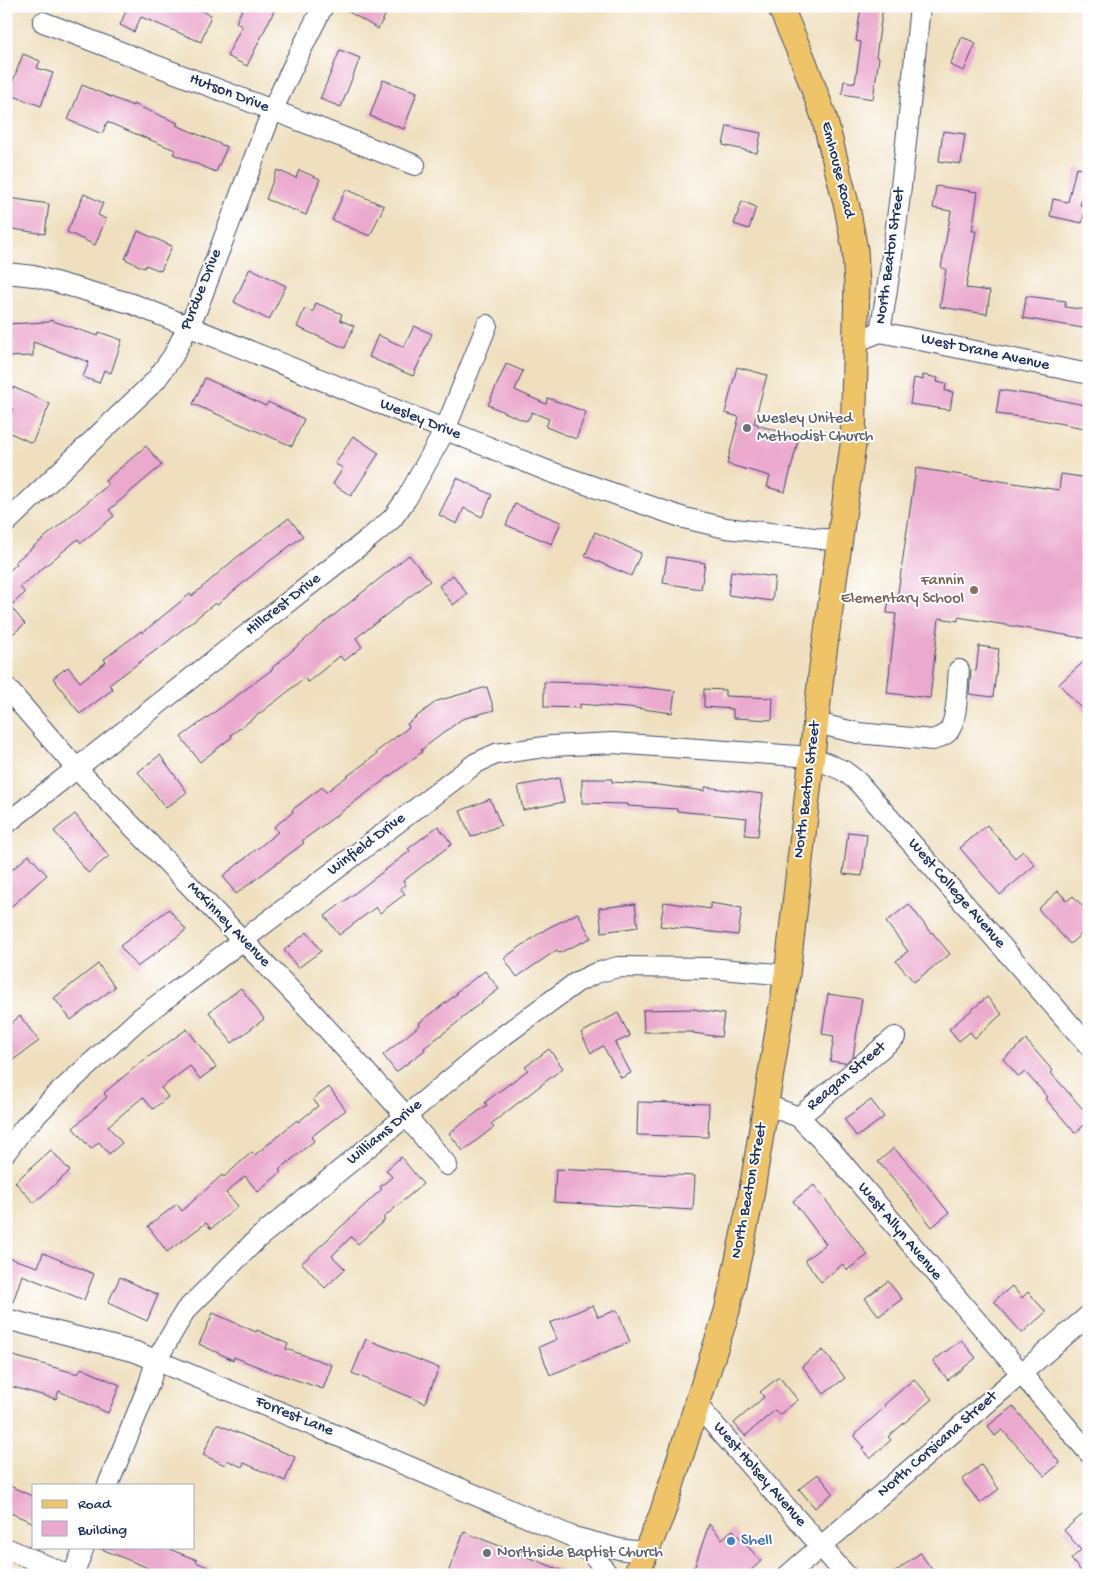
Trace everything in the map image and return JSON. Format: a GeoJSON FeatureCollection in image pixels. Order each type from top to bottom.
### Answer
{"type":"FeatureCollection","features":[{"type":"Feature","properties":{"kind":"main road","name":"Emhouse Road"},"geometry":{"type":"LineString","coordinates":[[780,6],[804,62],[824,117],[847,207],[855,250],[857,284],[856,342]]}},
{"type":"Feature","properties":{"kind":"main road","name":"North Beaton Street"},"geometry":{"type":"LineString","coordinates":[[636,1575],[662,1514],[698,1405],[726,1310],[749,1208],[787,975],[816,723],[853,445],[856,342]]}},
{"type":"Feature","properties":{"kind":"street","name":"Purdue Drive"},"geometry":{"type":"LineString","coordinates":[[6,523],[156,380],[173,356],[197,309],[272,111],[323,6]]}},
{"type":"Feature","properties":{"kind":"street","name":"North Beaton Street"},"geometry":{"type":"LineString","coordinates":[[856,342],[880,332],[888,286],[907,137],[920,6]]}},
{"type":"Feature","properties":{"kind":"street","name":"Hutson Drive"},"geometry":{"type":"LineString","coordinates":[[43,22],[415,165]]}},
{"type":"Feature","properties":{"kind":"street","name":"Wesley Drive"},"geometry":{"type":"LineString","coordinates":[[6,273],[34,276],[133,304],[548,472],[684,518],[726,528],[840,541]]}},
{"type":"Feature","properties":{"kind":"street","name":"Hillcrest Drive"},"geometry":{"type":"LineString","coordinates":[[6,824],[392,519],[407,498],[444,430],[487,325]]}},
{"type":"Feature","properties":{"kind":"street","name":"West Drane Avenue"},"geometry":{"type":"LineString","coordinates":[[880,332],[1089,374]]}},
{"type":"Feature","properties":{"kind":"street"},"geometry":{"type":"LineString","coordinates":[[816,723],[858,733],[933,740],[950,730],[954,718],[959,670]]}},
{"type":"Feature","properties":{"kind":"street","name":"McKinney Avenue"},"geometry":{"type":"LineString","coordinates":[[6,687],[76,768],[311,1010],[448,1165]]}},
{"type":"Feature","properties":{"kind":"street","name":"Winfield Drive"},"geometry":{"type":"LineString","coordinates":[[6,1152],[24,1128],[55,1096],[139,1018],[476,763],[496,754],[551,746],[613,743],[812,757]]}},
{"type":"Feature","properties":{"kind":"street","name":"West College Avenue"},"geometry":{"type":"LineString","coordinates":[[812,757],[844,771],[858,781],[1089,1046]]}},
{"type":"Feature","properties":{"kind":"street","name":"Williams Drive"},"geometry":{"type":"LineString","coordinates":[[108,1484],[149,1384],[156,1361],[185,1311],[257,1239],[499,1039],[577,982],[596,973],[618,967],[711,968],[787,975]]}},
{"type":"Feature","properties":{"kind":"street","name":"Reagan Street"},"geometry":{"type":"LineString","coordinates":[[799,1117],[895,1037]]}},
{"type":"Feature","properties":{"kind":"street","name":"West Allyn Avenue"},"geometry":{"type":"LineString","coordinates":[[766,1105],[799,1117],[832,1151],[1089,1453]]}},
{"type":"Feature","properties":{"kind":"street","name":"North Corsicana Street"},"geometry":{"type":"LineString","coordinates":[[788,1575],[1089,1315]]}},
{"type":"Feature","properties":{"kind":"street","name":"Forrest Lane"},"geometry":{"type":"LineString","coordinates":[[6,1319],[136,1352],[573,1537],[619,1549],[647,1550]]}},
{"type":"Feature","properties":{"kind":"street","name":"West Holsey Avenue"},"geometry":{"type":"LineString","coordinates":[[698,1405],[846,1575]]}},
{"type":"Feature","properties":{"kind":"street","name":"Forrest Lane"},"geometry":{"type":"LineString","coordinates":[[573,1537],[596,1558],[608,1575]]}},
{"type":"Feature","properties":{"kind":"street"},"geometry":{"type":"LineString","coordinates":[[6,1548],[68,1575]]}},
{"type":"Feature","properties":{"kind":"street"},"geometry":{"type":"LineString","coordinates":[[73,1575],[84,1548]]}},
{"type":"Feature","properties":{"kind":"building"},"geometry":{"type":"Polygon","coordinates":[[[191,6],[211,15],[201,42],[141,17],[134,32],[120,25],[126,11],[115,7],[191,6]]]}},
{"type":"Feature","properties":{"kind":"building"},"geometry":{"type":"Polygon","coordinates":[[[244,6],[264,6],[274,11],[247,66],[227,56],[242,26],[236,22],[244,6]]]}},
{"type":"Feature","properties":{"kind":"building"},"geometry":{"type":"Polygon","coordinates":[[[339,6],[390,6],[378,29],[339,6]]]}},
{"type":"Feature","properties":{"kind":"building"},"geometry":{"type":"Polygon","coordinates":[[[861,6],[883,6],[876,57],[879,58],[873,99],[842,94],[844,81],[855,83],[861,42],[856,41],[861,6]]]}},
{"type":"Feature","properties":{"kind":"building"},"geometry":{"type":"Polygon","coordinates":[[[962,37],[976,43],[964,71],[950,65],[962,37]]]}},
{"type":"Feature","properties":{"kind":"building"},"geometry":{"type":"Polygon","coordinates":[[[340,50],[360,58],[341,107],[320,99],[340,50]]]}},
{"type":"Feature","properties":{"kind":"building"},"geometry":{"type":"Polygon","coordinates":[[[23,54],[40,61],[37,68],[53,73],[41,106],[8,94],[23,54]]]}},
{"type":"Feature","properties":{"kind":"building"},"geometry":{"type":"Polygon","coordinates":[[[383,80],[417,92],[404,129],[370,116],[383,80]]]}},
{"type":"Feature","properties":{"kind":"building"},"geometry":{"type":"Polygon","coordinates":[[[82,85],[178,123],[176,125],[227,147],[216,172],[173,154],[175,150],[107,122],[102,134],[68,120],[82,85]]]}},
{"type":"Feature","properties":{"kind":"building"},"geometry":{"type":"Polygon","coordinates":[[[727,126],[761,133],[757,153],[723,145],[727,126]]]}},
{"type":"Feature","properties":{"kind":"building"},"geometry":{"type":"Polygon","coordinates":[[[943,131],[965,134],[961,164],[939,161],[943,131]]]}},
{"type":"Feature","properties":{"kind":"building"},"geometry":{"type":"Polygon","coordinates":[[[1076,168],[1087,170],[1080,205],[1086,206],[1082,223],[1050,216],[1053,199],[1068,202],[1076,168]]]}},
{"type":"Feature","properties":{"kind":"building"},"geometry":{"type":"Polygon","coordinates":[[[277,170],[296,178],[299,170],[320,179],[306,215],[266,199],[277,170]]]}},
{"type":"Feature","properties":{"kind":"building"},"geometry":{"type":"Polygon","coordinates":[[[936,186],[978,192],[972,231],[976,231],[966,288],[990,291],[987,314],[940,307],[946,269],[941,268],[951,211],[933,208],[936,186]]]}},
{"type":"Feature","properties":{"kind":"building"},"geometry":{"type":"Polygon","coordinates":[[[346,189],[384,206],[370,236],[332,220],[346,189]]]}},
{"type":"Feature","properties":{"kind":"building"},"geometry":{"type":"Polygon","coordinates":[[[84,194],[103,203],[98,215],[106,219],[95,245],[67,232],[84,194]]]}},
{"type":"Feature","properties":{"kind":"building"},"geometry":{"type":"Polygon","coordinates":[[[9,198],[49,204],[45,234],[6,228],[9,198]]]}},
{"type":"Feature","properties":{"kind":"building"},"geometry":{"type":"Polygon","coordinates":[[[742,201],[756,207],[749,229],[734,224],[742,201]]]}},
{"type":"Feature","properties":{"kind":"building"},"geometry":{"type":"Polygon","coordinates":[[[138,231],[172,246],[161,271],[146,265],[144,268],[125,259],[138,231]]]}},
{"type":"Feature","properties":{"kind":"building"},"geometry":{"type":"Polygon","coordinates":[[[250,268],[286,286],[269,320],[234,302],[250,268]]]}},
{"type":"Feature","properties":{"kind":"building"},"geometry":{"type":"Polygon","coordinates":[[[1026,296],[1066,301],[1065,307],[1089,310],[1089,329],[1023,318],[1026,296]]]}},
{"type":"Feature","properties":{"kind":"building"},"geometry":{"type":"Polygon","coordinates":[[[316,303],[342,314],[340,320],[354,326],[345,348],[297,327],[305,308],[313,312],[316,303]]]}},
{"type":"Feature","properties":{"kind":"building"},"geometry":{"type":"Polygon","coordinates":[[[50,320],[98,336],[99,332],[122,340],[111,373],[104,370],[99,383],[83,377],[89,362],[33,342],[33,356],[6,357],[6,324],[49,322],[50,320]]]}},
{"type":"Feature","properties":{"kind":"building"},"geometry":{"type":"Polygon","coordinates":[[[414,326],[432,334],[413,376],[369,357],[378,335],[404,347],[414,326]]]}},
{"type":"Feature","properties":{"kind":"building"},"geometry":{"type":"Polygon","coordinates":[[[506,364],[523,371],[515,390],[546,404],[548,398],[586,412],[576,439],[546,427],[549,419],[532,412],[528,420],[525,421],[488,405],[506,364]]]}},
{"type":"Feature","properties":{"kind":"building","name":"Wesley United Methodist Church"},"geometry":{"type":"Polygon","coordinates":[[[737,367],[767,375],[754,423],[799,437],[785,492],[767,487],[770,476],[727,464],[739,417],[725,413],[737,367]]]}},
{"type":"Feature","properties":{"kind":"building"},"geometry":{"type":"Polygon","coordinates":[[[923,375],[938,378],[937,382],[946,384],[945,391],[953,392],[950,410],[910,404],[914,378],[923,380],[923,375]]]}},
{"type":"Feature","properties":{"kind":"building"},"geometry":{"type":"Polygon","coordinates":[[[205,378],[266,406],[268,402],[304,419],[292,446],[193,404],[205,378]]]}},
{"type":"Feature","properties":{"kind":"building"},"geometry":{"type":"Polygon","coordinates":[[[13,387],[50,404],[32,443],[6,431],[6,425],[13,409],[6,406],[6,401],[13,387]]]}},
{"type":"Feature","properties":{"kind":"building"},"geometry":{"type":"Polygon","coordinates":[[[1000,390],[1089,406],[1089,429],[1037,419],[996,414],[1000,390]]]}},
{"type":"Feature","properties":{"kind":"building"},"geometry":{"type":"Polygon","coordinates":[[[353,436],[379,453],[351,496],[333,484],[343,468],[335,464],[353,436]]]}},
{"type":"Feature","properties":{"kind":"building"},"geometry":{"type":"Polygon","coordinates":[[[146,446],[162,465],[109,510],[114,516],[81,543],[78,539],[20,587],[25,593],[10,606],[25,624],[6,639],[6,570],[8,572],[17,564],[15,562],[108,485],[105,481],[146,446]]]}},
{"type":"Feature","properties":{"kind":"building"},"geometry":{"type":"Polygon","coordinates":[[[916,468],[1059,490],[1061,474],[1089,478],[1089,639],[958,617],[958,621],[939,618],[930,698],[887,693],[896,614],[887,613],[889,598],[897,599],[916,468]]]}},
{"type":"Feature","properties":{"kind":"building"},"geometry":{"type":"Polygon","coordinates":[[[457,478],[492,495],[482,517],[464,508],[457,524],[439,515],[457,478]]]}},
{"type":"Feature","properties":{"kind":"building"},"geometry":{"type":"Polygon","coordinates":[[[515,504],[561,522],[552,544],[506,525],[515,504]]]}},
{"type":"Feature","properties":{"kind":"building"},"geometry":{"type":"Polygon","coordinates":[[[289,518],[303,536],[217,605],[215,603],[109,685],[113,689],[80,714],[53,678],[68,667],[80,682],[106,662],[104,659],[141,631],[142,633],[190,594],[192,596],[236,558],[289,518]]]}},
{"type":"Feature","properties":{"kind":"building"},"geometry":{"type":"Polygon","coordinates":[[[595,532],[641,553],[631,576],[585,556],[595,532]]]}},
{"type":"Feature","properties":{"kind":"building"},"geometry":{"type":"Polygon","coordinates":[[[409,555],[430,581],[356,638],[362,647],[344,661],[340,656],[308,682],[304,678],[231,735],[232,737],[200,762],[181,737],[273,669],[323,624],[409,555]]]}},
{"type":"Feature","properties":{"kind":"building"},"geometry":{"type":"Polygon","coordinates":[[[667,557],[705,563],[701,589],[663,583],[667,557]]]}},
{"type":"Feature","properties":{"kind":"building"},"geometry":{"type":"Polygon","coordinates":[[[731,571],[775,577],[772,601],[728,595],[731,571]]]}},
{"type":"Feature","properties":{"kind":"building"},"geometry":{"type":"Polygon","coordinates":[[[453,575],[467,594],[453,605],[439,586],[453,575]]]}},
{"type":"Feature","properties":{"kind":"building"},"geometry":{"type":"Polygon","coordinates":[[[979,646],[999,649],[993,697],[969,694],[971,670],[976,671],[979,646]]]}},
{"type":"Feature","properties":{"kind":"building"},"geometry":{"type":"Polygon","coordinates":[[[1089,657],[1089,717],[1059,684],[1089,657]]]}},
{"type":"Feature","properties":{"kind":"building"},"geometry":{"type":"Polygon","coordinates":[[[544,682],[594,683],[675,691],[672,713],[628,707],[580,704],[580,708],[544,707],[544,682]]]}},
{"type":"Feature","properties":{"kind":"building"},"geometry":{"type":"Polygon","coordinates":[[[487,687],[494,710],[462,719],[421,750],[422,752],[302,841],[304,843],[236,894],[223,876],[278,832],[274,827],[293,812],[292,810],[322,787],[326,792],[377,754],[376,752],[409,727],[407,724],[437,701],[487,687]]]}},
{"type":"Feature","properties":{"kind":"building"},"geometry":{"type":"Polygon","coordinates":[[[704,689],[725,690],[725,696],[773,698],[772,720],[733,718],[733,709],[704,707],[704,689]]]}},
{"type":"Feature","properties":{"kind":"building"},"geometry":{"type":"Polygon","coordinates":[[[160,755],[187,792],[166,808],[138,772],[160,755]]]}},
{"type":"Feature","properties":{"kind":"building"},"geometry":{"type":"Polygon","coordinates":[[[559,778],[564,802],[523,810],[518,786],[559,778]]]}},
{"type":"Feature","properties":{"kind":"building"},"geometry":{"type":"Polygon","coordinates":[[[582,779],[612,779],[612,782],[705,791],[705,787],[763,794],[758,836],[745,835],[747,818],[677,811],[677,809],[628,806],[628,804],[582,803],[582,779]]]}},
{"type":"Feature","properties":{"kind":"building"},"geometry":{"type":"Polygon","coordinates":[[[490,799],[501,825],[471,837],[460,811],[490,799]]]}},
{"type":"Feature","properties":{"kind":"building"},"geometry":{"type":"Polygon","coordinates":[[[75,814],[109,856],[88,873],[54,831],[75,814]]]}},
{"type":"Feature","properties":{"kind":"building"},"geometry":{"type":"Polygon","coordinates":[[[987,825],[1015,858],[1023,851],[1035,865],[1000,895],[960,848],[987,825]]]}},
{"type":"Feature","properties":{"kind":"building"},"geometry":{"type":"Polygon","coordinates":[[[438,826],[452,844],[403,881],[406,885],[400,888],[405,894],[380,913],[376,907],[339,935],[325,916],[410,851],[408,849],[438,826]]]}},
{"type":"Feature","properties":{"kind":"building"},"geometry":{"type":"Polygon","coordinates":[[[848,832],[867,834],[862,876],[843,874],[848,832]]]}},
{"type":"Feature","properties":{"kind":"building"},"geometry":{"type":"Polygon","coordinates":[[[29,855],[47,875],[6,911],[6,875],[29,855]]]}},
{"type":"Feature","properties":{"kind":"building"},"geometry":{"type":"Polygon","coordinates":[[[1058,891],[1067,901],[1073,896],[1089,913],[1089,927],[1070,944],[1038,909],[1058,891]]]}},
{"type":"Feature","properties":{"kind":"building"},"geometry":{"type":"Polygon","coordinates":[[[664,902],[710,909],[710,903],[742,908],[738,935],[660,926],[664,902]]]}},
{"type":"Feature","properties":{"kind":"building"},"geometry":{"type":"Polygon","coordinates":[[[635,904],[638,927],[602,932],[599,908],[635,904]]]}},
{"type":"Feature","properties":{"kind":"building"},"geometry":{"type":"Polygon","coordinates":[[[909,904],[950,954],[914,982],[896,961],[908,951],[886,922],[909,904]]]}},
{"type":"Feature","properties":{"kind":"building"},"geometry":{"type":"Polygon","coordinates":[[[169,909],[186,930],[137,967],[120,946],[169,909]]]}},
{"type":"Feature","properties":{"kind":"building"},"geometry":{"type":"Polygon","coordinates":[[[578,913],[591,938],[559,953],[557,950],[517,977],[504,958],[546,929],[578,913]]]}},
{"type":"Feature","properties":{"kind":"building"},"geometry":{"type":"Polygon","coordinates":[[[307,932],[321,951],[298,968],[284,950],[307,932]]]}},
{"type":"Feature","properties":{"kind":"building"},"geometry":{"type":"Polygon","coordinates":[[[98,964],[115,987],[71,1020],[54,998],[98,964]]]}},
{"type":"Feature","properties":{"kind":"building"},"geometry":{"type":"Polygon","coordinates":[[[485,971],[499,989],[396,1072],[383,1055],[420,1025],[419,1023],[457,994],[456,992],[485,971]]]}},
{"type":"Feature","properties":{"kind":"building"},"geometry":{"type":"Polygon","coordinates":[[[241,988],[264,1019],[232,1043],[209,1012],[241,988]]]}},
{"type":"Feature","properties":{"kind":"building"},"geometry":{"type":"Polygon","coordinates":[[[828,994],[862,999],[853,1057],[845,1063],[830,1061],[834,1036],[822,1034],[828,994]]]}},
{"type":"Feature","properties":{"kind":"building"},"geometry":{"type":"Polygon","coordinates":[[[987,997],[1002,1014],[975,1038],[970,1032],[959,1041],[949,1029],[987,997]]]}},
{"type":"Feature","properties":{"kind":"building"},"geometry":{"type":"Polygon","coordinates":[[[693,1009],[724,1014],[721,1037],[694,1032],[644,1032],[643,1010],[693,1009]]]}},
{"type":"Feature","properties":{"kind":"building"},"geometry":{"type":"Polygon","coordinates":[[[618,1013],[630,1036],[615,1043],[631,1073],[621,1078],[603,1046],[591,1053],[581,1033],[618,1013]]]}},
{"type":"Feature","properties":{"kind":"building"},"geometry":{"type":"Polygon","coordinates":[[[20,1016],[39,1041],[6,1065],[6,1027],[20,1016]]]}},
{"type":"Feature","properties":{"kind":"building"},"geometry":{"type":"Polygon","coordinates":[[[187,1029],[216,1067],[200,1079],[190,1066],[161,1088],[168,1097],[153,1109],[143,1097],[108,1126],[122,1143],[109,1154],[99,1142],[91,1149],[73,1128],[107,1097],[104,1093],[140,1063],[187,1029]]]}},
{"type":"Feature","properties":{"kind":"building"},"geometry":{"type":"Polygon","coordinates":[[[1026,1040],[1053,1071],[1051,1073],[1089,1116],[1089,1121],[1075,1133],[1046,1099],[1048,1097],[1025,1072],[1019,1077],[1003,1059],[1026,1040]]]}},
{"type":"Feature","properties":{"kind":"building"},"geometry":{"type":"Polygon","coordinates":[[[549,1049],[563,1068],[491,1124],[494,1127],[463,1151],[449,1133],[487,1105],[485,1102],[528,1070],[525,1067],[549,1049]]]}},
{"type":"Feature","properties":{"kind":"building"},"geometry":{"type":"Polygon","coordinates":[[[329,1087],[346,1110],[311,1137],[314,1141],[279,1170],[281,1172],[258,1192],[245,1176],[226,1193],[238,1206],[211,1229],[206,1223],[167,1252],[148,1226],[177,1204],[182,1211],[222,1175],[224,1177],[252,1152],[255,1155],[297,1120],[298,1122],[318,1106],[313,1099],[329,1087]]]}},
{"type":"Feature","properties":{"kind":"building"},"geometry":{"type":"Polygon","coordinates":[[[871,1100],[884,1117],[857,1137],[844,1119],[871,1100]]]}},
{"type":"Feature","properties":{"kind":"building"},"geometry":{"type":"Polygon","coordinates":[[[638,1102],[709,1104],[708,1137],[637,1135],[638,1102]]]}},
{"type":"Feature","properties":{"kind":"building"},"geometry":{"type":"Polygon","coordinates":[[[894,1148],[949,1213],[932,1227],[901,1187],[878,1162],[894,1148]]]}},
{"type":"Feature","properties":{"kind":"building"},"geometry":{"type":"Polygon","coordinates":[[[51,1150],[70,1171],[34,1203],[15,1182],[51,1150]]]}},
{"type":"Feature","properties":{"kind":"building"},"geometry":{"type":"Polygon","coordinates":[[[401,1157],[423,1184],[383,1218],[385,1220],[358,1244],[351,1237],[332,1256],[345,1269],[325,1288],[302,1263],[382,1189],[380,1187],[392,1177],[386,1170],[401,1157]]]}},
{"type":"Feature","properties":{"kind":"building"},"geometry":{"type":"Polygon","coordinates":[[[556,1169],[695,1176],[693,1210],[554,1202],[556,1169]]]}},
{"type":"Feature","properties":{"kind":"building"},"geometry":{"type":"Polygon","coordinates":[[[814,1185],[868,1255],[847,1270],[843,1264],[821,1282],[805,1260],[826,1244],[793,1201],[814,1185]]]}},
{"type":"Feature","properties":{"kind":"building"},"geometry":{"type":"Polygon","coordinates":[[[43,1253],[94,1274],[84,1300],[22,1275],[11,1308],[6,1307],[6,1257],[38,1267],[43,1253]]]}},
{"type":"Feature","properties":{"kind":"building"},"geometry":{"type":"Polygon","coordinates":[[[120,1277],[158,1295],[147,1321],[108,1303],[120,1277]]]}},
{"type":"Feature","properties":{"kind":"building"},"geometry":{"type":"Polygon","coordinates":[[[888,1281],[902,1299],[879,1316],[865,1298],[888,1281]]]}},
{"type":"Feature","properties":{"kind":"building"},"geometry":{"type":"Polygon","coordinates":[[[1012,1286],[1022,1298],[1028,1292],[1046,1312],[1022,1333],[994,1301],[1012,1286]]]}},
{"type":"Feature","properties":{"kind":"building"},"geometry":{"type":"Polygon","coordinates":[[[593,1305],[598,1317],[617,1310],[630,1342],[550,1375],[539,1347],[557,1339],[550,1323],[593,1305]]]}},
{"type":"Feature","properties":{"kind":"building"},"geometry":{"type":"Polygon","coordinates":[[[213,1313],[288,1344],[286,1349],[332,1365],[323,1389],[276,1374],[234,1357],[233,1360],[199,1344],[213,1313]]]}},
{"type":"Feature","properties":{"kind":"building"},"geometry":{"type":"Polygon","coordinates":[[[366,1339],[439,1368],[425,1403],[352,1373],[366,1339]]]}},
{"type":"Feature","properties":{"kind":"building"},"geometry":{"type":"Polygon","coordinates":[[[961,1340],[976,1358],[948,1380],[933,1361],[961,1340]]]}},
{"type":"Feature","properties":{"kind":"building"},"geometry":{"type":"Polygon","coordinates":[[[823,1350],[845,1378],[824,1394],[802,1366],[823,1350]]]}},
{"type":"Feature","properties":{"kind":"building"},"geometry":{"type":"Polygon","coordinates":[[[6,1354],[78,1374],[81,1368],[120,1385],[108,1413],[59,1391],[56,1399],[6,1385],[6,1354]]]}},
{"type":"Feature","properties":{"kind":"building"},"geometry":{"type":"Polygon","coordinates":[[[779,1377],[798,1400],[779,1415],[775,1410],[745,1436],[734,1423],[764,1397],[760,1392],[779,1377]]]}},
{"type":"Feature","properties":{"kind":"building"},"geometry":{"type":"Polygon","coordinates":[[[914,1379],[932,1399],[888,1437],[891,1440],[870,1459],[862,1449],[864,1447],[854,1435],[914,1379]]]}},
{"type":"Feature","properties":{"kind":"building"},"geometry":{"type":"Polygon","coordinates":[[[1013,1406],[1060,1463],[1045,1476],[1002,1430],[995,1436],[988,1426],[1013,1406]]]}},
{"type":"Feature","properties":{"kind":"building"},"geometry":{"type":"Polygon","coordinates":[[[217,1424],[295,1457],[285,1481],[244,1463],[242,1467],[227,1460],[225,1465],[203,1455],[217,1424]]]}},
{"type":"Feature","properties":{"kind":"building"},"geometry":{"type":"Polygon","coordinates":[[[981,1465],[999,1489],[980,1503],[962,1480],[981,1465]]]}},
{"type":"Feature","properties":{"kind":"building"},"geometry":{"type":"Polygon","coordinates":[[[818,1474],[833,1493],[815,1508],[799,1489],[818,1474]]]}},
{"type":"Feature","properties":{"kind":"building"},"geometry":{"type":"Polygon","coordinates":[[[6,1484],[32,1496],[32,1522],[6,1511],[6,1484]]]}},
{"type":"Feature","properties":{"kind":"building"},"geometry":{"type":"Polygon","coordinates":[[[1082,1515],[1089,1522],[1089,1575],[1084,1575],[1071,1559],[1081,1550],[1064,1530],[1082,1515]]]}},
{"type":"Feature","properties":{"kind":"building","name":"Shell"},"geometry":{"type":"Polygon","coordinates":[[[709,1524],[722,1539],[733,1530],[761,1561],[746,1575],[692,1575],[709,1524]]]}},
{"type":"Feature","properties":{"kind":"building","name":"Northside Baptist Church"},"geometry":{"type":"Polygon","coordinates":[[[464,1532],[571,1574],[571,1575],[447,1575],[464,1532]]]}},
{"type":"Feature","properties":{"kind":"building"},"geometry":{"type":"Polygon","coordinates":[[[99,1548],[167,1548],[197,1560],[196,1562],[226,1575],[151,1575],[153,1570],[99,1548]]]}},
{"type":"Feature","properties":{"kind":"building"},"geometry":{"type":"Polygon","coordinates":[[[920,1553],[936,1575],[891,1575],[920,1553]]]}},
{"type":"Feature","properties":{"kind":"place","name":"Wesley United Methodist Church"},"geometry":{"type":"Point","coordinates":[747,428]}},
{"type":"Feature","properties":{"kind":"place","name":"Fannin Elementary School"},"geometry":{"type":"Point","coordinates":[974,590]}},
{"type":"Feature","properties":{"kind":"place","name":"Shell"},"geometry":{"type":"Point","coordinates":[731,1541]}},
{"type":"Feature","properties":{"kind":"place","name":"Northside Baptist Church"},"geometry":{"type":"Point","coordinates":[487,1553]}}]}
